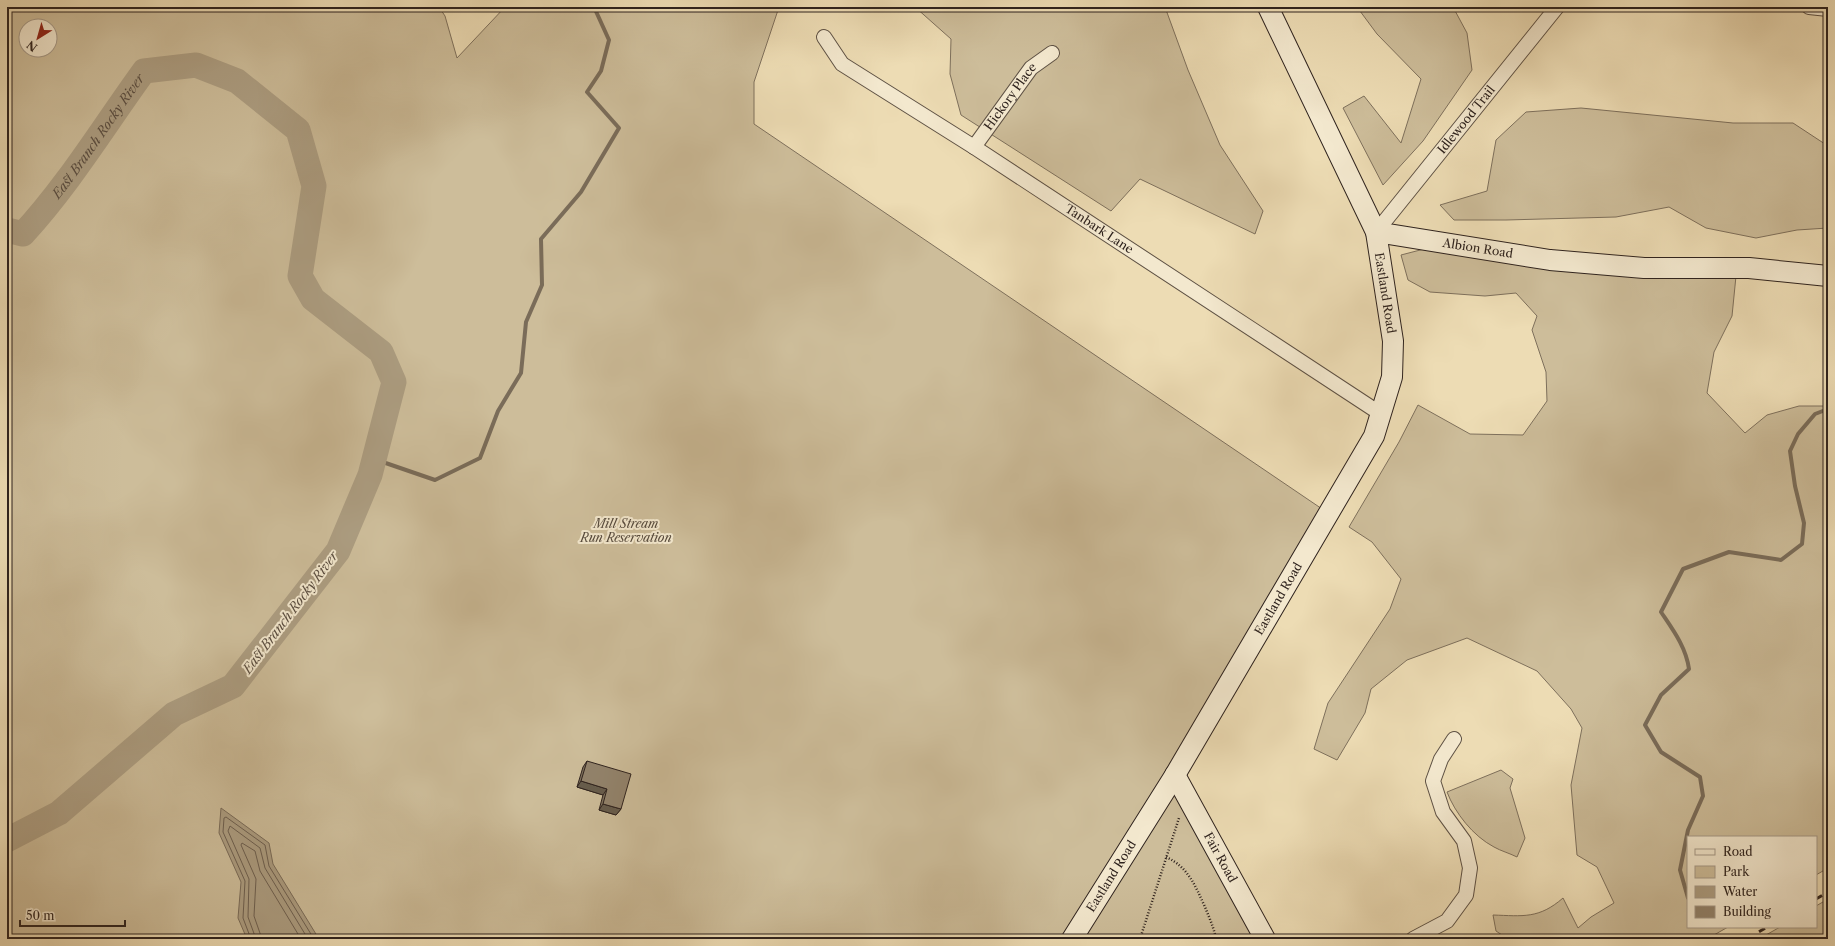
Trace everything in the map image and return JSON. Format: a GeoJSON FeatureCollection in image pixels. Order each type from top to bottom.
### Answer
{"type":"FeatureCollection","features":[{"type":"Feature","properties":{"kind":"street"},"geometry":{"type":"LineString","coordinates":[[1268,7],[1376,232]]}},
{"type":"Feature","properties":{"kind":"street","name":"Idlewood Trail"},"geometry":{"type":"LineString","coordinates":[[1376,232],[1557,7]]}},
{"type":"Feature","properties":{"kind":"street"},"geometry":{"type":"LineString","coordinates":[[1809,7],[1828,9]]}},
{"type":"Feature","properties":{"kind":"street","name":"Tanbark Lane"},"geometry":{"type":"LineString","coordinates":[[824,38],[842,64],[974,148],[1381,414]]}},
{"type":"Feature","properties":{"kind":"street","name":"Hickory Place"},"geometry":{"type":"LineString","coordinates":[[974,148],[1031,68],[1052,52]]}},
{"type":"Feature","properties":{"kind":"street","name":"Albion Road"},"geometry":{"type":"LineString","coordinates":[[1376,232],[1550,260],[1644,268],[1749,268],[1828,276]]}},
{"type":"Feature","properties":{"kind":"street","name":"Eastland Road"},"geometry":{"type":"LineString","coordinates":[[1072,939],[1175,775],[1374,436],[1392,377],[1393,340],[1376,232]]}},
{"type":"Feature","properties":{"kind":"street"},"geometry":{"type":"LineString","coordinates":[[1413,939],[1447,920],[1466,895],[1470,868],[1464,841],[1443,812],[1433,781],[1441,759],[1454,739]]}},
{"type":"Feature","properties":{"kind":"street","name":"Fair Road"},"geometry":{"type":"LineString","coordinates":[[1175,775],[1265,939]]}},
{"type":"Feature","properties":{"kind":"path"},"geometry":{"type":"LineString","coordinates":[[1140,939],[1166,857],[1182,813]]}},
{"type":"Feature","properties":{"kind":"path"},"geometry":{"type":"LineString","coordinates":[[1166,857],[1174,861],[1189,874],[1211,922],[1216,939]]}},
{"type":"Feature","properties":{"kind":"green space","name":"Mill Stream Run Reservation"},"geometry":{"type":"Polygon","coordinates":[[[7,7],[439,7],[445,16],[457,58],[505,7],[779,7],[754,82],[754,124],[1331,515],[1177,771],[1267,939],[7,939],[7,7]]]}},
{"type":"Feature","properties":{"kind":"green space"},"geometry":{"type":"Polygon","coordinates":[[[915,7],[1165,7],[1188,70],[1220,145],[1263,211],[1255,234],[1140,179],[1111,211],[961,115],[950,74],[951,39],[915,7]]]}},
{"type":"Feature","properties":{"kind":"green space"},"geometry":{"type":"Polygon","coordinates":[[[1357,7],[1453,7],[1467,33],[1472,70],[1423,141],[1383,185],[1343,108],[1364,96],[1401,143],[1421,79],[1377,34],[1357,7]]]}},
{"type":"Feature","properties":{"kind":"green space"},"geometry":{"type":"Polygon","coordinates":[[[1581,108],[1733,123],[1793,123],[1828,146],[1828,228],[1797,230],[1756,238],[1706,228],[1669,207],[1616,217],[1454,220],[1440,205],[1487,191],[1496,140],[1526,112],[1581,108]]]}},
{"type":"Feature","properties":{"kind":"green space"},"geometry":{"type":"Polygon","coordinates":[[[1424,249],[1736,276],[1732,316],[1714,352],[1707,393],[1745,433],[1767,415],[1799,406],[1828,406],[1828,868],[1817,874],[1817,836],[1687,836],[1687,928],[1726,928],[1707,939],[1508,939],[1496,931],[1493,915],[1530,915],[1546,910],[1563,898],[1578,928],[1591,917],[1614,903],[1597,867],[1577,855],[1571,785],[1582,728],[1571,709],[1537,671],[1467,638],[1407,660],[1371,689],[1365,713],[1337,760],[1314,749],[1328,703],[1390,609],[1401,579],[1372,542],[1349,527],[1399,442],[1418,405],[1470,434],[1523,435],[1547,401],[1546,372],[1532,330],[1537,316],[1516,293],[1485,296],[1430,292],[1408,280],[1401,255],[1424,249]]]}},
{"type":"Feature","properties":{"kind":"green space"},"geometry":{"type":"Polygon","coordinates":[[[1501,770],[1513,779],[1510,788],[1525,838],[1517,857],[1499,850],[1479,837],[1460,816],[1447,792],[1501,770]]]}},
{"type":"Feature","properties":{"kind":"green space"},"geometry":{"type":"Polygon","coordinates":[[[1828,899],[1828,939],[1759,939],[1778,928],[1817,928],[1817,905],[1828,899]]]}},
{"type":"Feature","properties":{"kind":"water"},"geometry":{"type":"Polygon","coordinates":[[[221,808],[269,843],[273,864],[319,939],[247,939],[238,918],[241,882],[219,833],[221,808]]]}},
{"type":"Feature","properties":{"kind":"building"},"geometry":{"type":"Polygon","coordinates":[[[587,761],[631,774],[621,809],[603,804],[607,789],[581,781],[587,761]]]}},
{"type":"Feature","properties":{"kind":"waterway"},"geometry":{"type":"LineString","coordinates":[[374,459],[435,480],[480,458],[498,411],[521,373],[526,322],[542,285],[541,239],[581,192],[619,128],[587,92],[601,71],[609,40],[594,7]]}},
{"type":"Feature","properties":{"kind":"waterway","name":"East Branch Rocky River"},"geometry":{"type":"LineString","coordinates":[[7,230],[23,234],[40,215],[71,175],[144,71],[196,65],[237,81],[298,130],[314,186],[300,276],[313,299],[381,352],[394,382],[370,475],[338,551],[233,686],[174,714],[59,813],[7,840]]}},
{"type":"Feature","properties":{"kind":"waterway"},"geometry":{"type":"LineString","coordinates":[[1687,894],[1680,870],[1688,830],[1703,796],[1700,777],[1661,752],[1645,725],[1661,695],[1689,669],[1682,646],[1661,612],[1683,569],[1729,552],[1781,560],[1802,544],[1804,523],[1795,486],[1790,451],[1798,434],[1815,414],[1828,409]]}},
{"type":"Feature","properties":{"kind":"railway"},"geometry":{"type":"LineString","coordinates":[[1817,898],[1828,892]]}},
{"type":"Feature","properties":{"kind":"railway"},"geometry":{"type":"LineString","coordinates":[[1747,939],[1765,928]]}}]}
